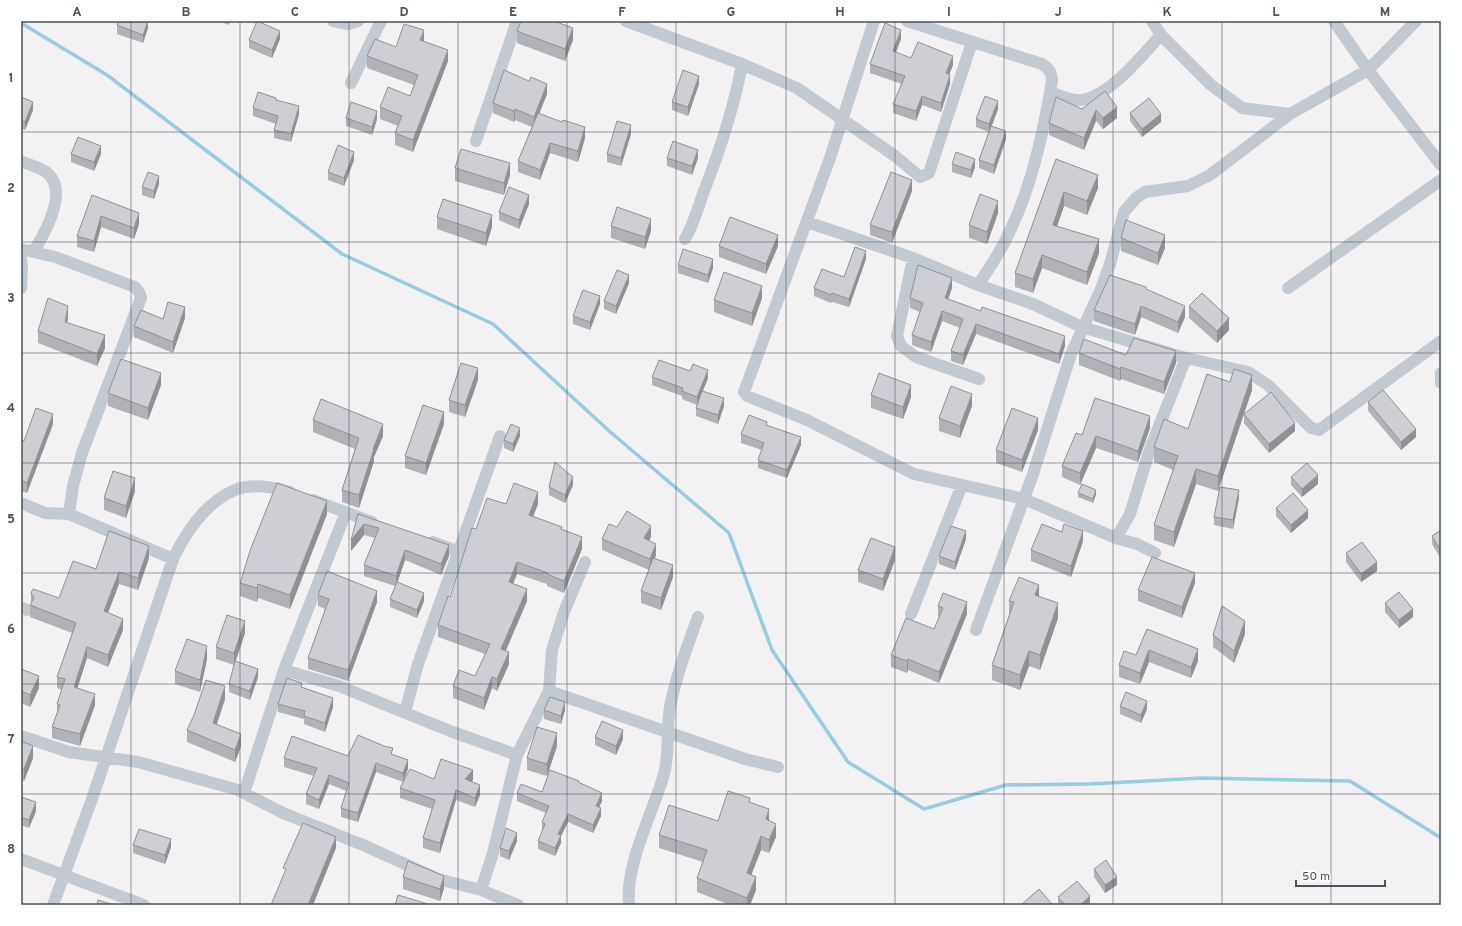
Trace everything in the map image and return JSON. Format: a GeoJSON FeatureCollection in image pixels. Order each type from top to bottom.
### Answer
{"type":"FeatureCollection","features":[{"type":"Feature","properties":{"kind":"street"},"geometry":{"type":"LineString","coordinates":[[333,21],[348,24],[358,21]]}},
{"type":"Feature","properties":{"kind":"street"},"geometry":{"type":"LineString","coordinates":[[352,83],[381,21],[376,21]]}},
{"type":"Feature","properties":{"kind":"street"},"geometry":{"type":"LineString","coordinates":[[476,141],[518,21]]}},
{"type":"Feature","properties":{"kind":"street"},"geometry":{"type":"LineString","coordinates":[[626,21],[742,64],[797,88],[895,156],[920,177],[929,173],[972,42]]}},
{"type":"Feature","properties":{"kind":"street"},"geometry":{"type":"LineString","coordinates":[[874,21],[843,119],[807,222],[744,392],[746,396],[807,420],[914,474],[1024,499],[1116,538],[1137,544],[1155,553]]}},
{"type":"Feature","properties":{"kind":"street"},"geometry":{"type":"LineString","coordinates":[[907,21],[1048,68],[1052,80],[1042,134],[1034,163],[1011,228],[978,285]]}},
{"type":"Feature","properties":{"kind":"street"},"geometry":{"type":"LineString","coordinates":[[1152,21],[1161,35],[1212,85],[1242,108],[1290,114]]}},
{"type":"Feature","properties":{"kind":"street"},"geometry":{"type":"LineString","coordinates":[[1334,21],[1368,70],[1441,164]]}},
{"type":"Feature","properties":{"kind":"street"},"geometry":{"type":"LineString","coordinates":[[976,630],[1024,499],[1071,354],[1101,289],[1110,264],[1124,212],[1136,198],[1145,192],[1198,183],[1290,114],[1368,70],[1416,21]]}},
{"type":"Feature","properties":{"kind":"street"},"geometry":{"type":"LineString","coordinates":[[1050,92],[1079,100],[1098,94],[1116,81],[1161,35]]}},
{"type":"Feature","properties":{"kind":"street"},"geometry":{"type":"LineString","coordinates":[[685,239],[693,224],[720,150],[736,93],[742,64]]}},
{"type":"Feature","properties":{"kind":"street"},"geometry":{"type":"LineString","coordinates":[[21,161],[47,172],[56,192],[55,204],[47,230],[34,252]]}},
{"type":"Feature","properties":{"kind":"street"},"geometry":{"type":"LineString","coordinates":[[1288,288],[1441,180]]}},
{"type":"Feature","properties":{"kind":"street"},"geometry":{"type":"LineString","coordinates":[[807,222],[912,258],[978,285],[1033,304],[1082,328],[1186,358],[1248,372],[1268,385],[1311,428],[1319,430],[1441,341]]}},
{"type":"Feature","properties":{"kind":"street"},"geometry":{"type":"LineString","coordinates":[[21,249],[55,257],[135,288],[140,292],[141,298],[82,453],[73,486],[70,514]]}},
{"type":"Feature","properties":{"kind":"street"},"geometry":{"type":"LineString","coordinates":[[912,258],[897,336],[901,346],[916,357],[979,379]]}},
{"type":"Feature","properties":{"kind":"street"},"geometry":{"type":"LineString","coordinates":[[21,259],[21,288]]}},
{"type":"Feature","properties":{"kind":"street"},"geometry":{"type":"LineString","coordinates":[[1116,538],[1130,514],[1150,449],[1186,358]]}},
{"type":"Feature","properties":{"kind":"street"},"geometry":{"type":"LineString","coordinates":[[1441,373],[1441,383]]}},
{"type":"Feature","properties":{"kind":"street"},"geometry":{"type":"LineString","coordinates":[[405,712],[418,664],[457,551],[500,436]]}},
{"type":"Feature","properties":{"kind":"street"},"geometry":{"type":"LineString","coordinates":[[911,614],[962,485]]}},
{"type":"Feature","properties":{"kind":"street"},"geometry":{"type":"LineString","coordinates":[[53,905],[106,758],[173,559],[185,535],[205,512],[219,499],[236,489],[246,487],[275,488],[385,526]]}},
{"type":"Feature","properties":{"kind":"street"},"geometry":{"type":"LineString","coordinates":[[21,503],[45,513],[70,514],[173,559]]}},
{"type":"Feature","properties":{"kind":"street"},"geometry":{"type":"LineString","coordinates":[[244,793],[284,670],[346,512]]}},
{"type":"Feature","properties":{"kind":"street"},"geometry":{"type":"LineString","coordinates":[[421,538],[457,551]]}},
{"type":"Feature","properties":{"kind":"street"},"geometry":{"type":"LineString","coordinates":[[481,890],[493,853],[517,755],[549,691],[552,650],[564,612],[585,562]]}},
{"type":"Feature","properties":{"kind":"street"},"geometry":{"type":"LineString","coordinates":[[629,905],[628,898],[633,867],[664,773],[668,752],[670,709],[676,683],[698,617]]}},
{"type":"Feature","properties":{"kind":"street"},"geometry":{"type":"LineString","coordinates":[[284,670],[339,686],[450,731],[517,755]]}},
{"type":"Feature","properties":{"kind":"street"},"geometry":{"type":"LineString","coordinates":[[549,691],[669,731],[745,759],[778,767]]}},
{"type":"Feature","properties":{"kind":"street"},"geometry":{"type":"LineString","coordinates":[[21,736],[69,752],[138,762],[244,793],[283,813],[363,844],[438,879],[481,890],[518,905]]}},
{"type":"Feature","properties":{"kind":"street"},"geometry":{"type":"LineString","coordinates":[[21,859],[144,905]]}},
{"type":"Feature","properties":{"kind":"building"},"geometry":{"type":"Polygon","coordinates":[[[119,21],[148,21],[143,35],[117,25],[119,21]]]}},
{"type":"Feature","properties":{"kind":"building"},"geometry":{"type":"Polygon","coordinates":[[[257,21],[280,31],[272,50],[249,40],[257,21]]]}},
{"type":"Feature","properties":{"kind":"building"},"geometry":{"type":"Polygon","coordinates":[[[521,21],[554,21],[573,28],[565,49],[517,31],[521,21]]]}},
{"type":"Feature","properties":{"kind":"building"},"geometry":{"type":"Polygon","coordinates":[[[885,23],[901,30],[893,51],[911,58],[918,42],[953,56],[946,73],[950,75],[941,103],[922,96],[916,111],[893,104],[905,76],[870,64],[885,23]]]}},
{"type":"Feature","properties":{"kind":"building"},"geometry":{"type":"Polygon","coordinates":[[[404,24],[424,30],[420,40],[448,50],[413,140],[395,133],[402,116],[380,107],[388,87],[410,96],[418,75],[367,56],[375,39],[396,47],[404,24]]]}},
{"type":"Feature","properties":{"kind":"building"},"geometry":{"type":"Polygon","coordinates":[[[504,70],[529,81],[531,77],[547,84],[534,117],[515,109],[514,111],[493,103],[504,70]]]}},
{"type":"Feature","properties":{"kind":"building"},"geometry":{"type":"Polygon","coordinates":[[[683,70],[699,76],[688,107],[672,102],[683,70]]]}},
{"type":"Feature","properties":{"kind":"building"},"geometry":{"type":"Polygon","coordinates":[[[1105,91],[1117,107],[1103,118],[1096,110],[1084,138],[1049,123],[1056,97],[1082,109],[1105,91]]]}},
{"type":"Feature","properties":{"kind":"building"},"geometry":{"type":"Polygon","coordinates":[[[258,92],[276,98],[276,100],[299,106],[291,134],[274,130],[278,116],[253,108],[258,92]]]}},
{"type":"Feature","properties":{"kind":"building"},"geometry":{"type":"Polygon","coordinates":[[[985,96],[998,101],[989,124],[976,119],[985,96]]]}},
{"type":"Feature","properties":{"kind":"building"},"geometry":{"type":"Polygon","coordinates":[[[21,97],[33,102],[25,122],[21,120],[21,97]]]}},
{"type":"Feature","properties":{"kind":"building"},"geometry":{"type":"Polygon","coordinates":[[[1149,98],[1161,114],[1142,129],[1130,113],[1149,98]]]}},
{"type":"Feature","properties":{"kind":"building"},"geometry":{"type":"Polygon","coordinates":[[[351,102],[377,111],[372,127],[346,118],[351,102]]]}},
{"type":"Feature","properties":{"kind":"building"},"geometry":{"type":"Polygon","coordinates":[[[538,113],[562,122],[563,120],[585,127],[578,151],[550,143],[540,170],[518,161],[538,113]]]}},
{"type":"Feature","properties":{"kind":"building"},"geometry":{"type":"Polygon","coordinates":[[[617,121],[631,125],[621,158],[607,154],[617,121]]]}},
{"type":"Feature","properties":{"kind":"building"},"geometry":{"type":"Polygon","coordinates":[[[991,126],[1006,131],[994,165],[979,160],[991,126]]]}},
{"type":"Feature","properties":{"kind":"building"},"geometry":{"type":"Polygon","coordinates":[[[78,137],[101,146],[94,162],[71,154],[78,137]]]}},
{"type":"Feature","properties":{"kind":"building"},"geometry":{"type":"Polygon","coordinates":[[[673,141],[698,150],[692,166],[667,158],[673,141]]]}},
{"type":"Feature","properties":{"kind":"building"},"geometry":{"type":"Polygon","coordinates":[[[338,145],[354,152],[344,178],[328,172],[338,145]]]}},
{"type":"Feature","properties":{"kind":"building"},"geometry":{"type":"Polygon","coordinates":[[[461,149],[510,163],[504,183],[455,168],[461,149]]]}},
{"type":"Feature","properties":{"kind":"building"},"geometry":{"type":"Polygon","coordinates":[[[956,152],[975,159],[971,170],[952,164],[956,152]]]}},
{"type":"Feature","properties":{"kind":"building"},"geometry":{"type":"Polygon","coordinates":[[[1056,159],[1098,175],[1087,201],[1064,192],[1053,225],[1099,239],[1087,272],[1042,255],[1033,279],[1015,273],[1056,159]]]}},
{"type":"Feature","properties":{"kind":"building"},"geometry":{"type":"Polygon","coordinates":[[[148,172],[159,176],[154,191],[142,187],[148,172]]]}},
{"type":"Feature","properties":{"kind":"building"},"geometry":{"type":"Polygon","coordinates":[[[891,172],[912,180],[892,232],[870,225],[891,172]]]}},
{"type":"Feature","properties":{"kind":"building"},"geometry":{"type":"Polygon","coordinates":[[[509,187],[529,195],[519,220],[499,212],[509,187]]]}},
{"type":"Feature","properties":{"kind":"building"},"geometry":{"type":"Polygon","coordinates":[[[980,194],[998,201],[987,232],[969,225],[980,194]]]}},
{"type":"Feature","properties":{"kind":"building"},"geometry":{"type":"Polygon","coordinates":[[[92,195],[139,213],[134,228],[101,216],[94,241],[77,236],[92,195]]]}},
{"type":"Feature","properties":{"kind":"building"},"geometry":{"type":"Polygon","coordinates":[[[443,199],[492,215],[486,233],[437,217],[443,199]]]}},
{"type":"Feature","properties":{"kind":"building"},"geometry":{"type":"Polygon","coordinates":[[[617,207],[651,219],[645,237],[611,226],[617,207]]]}},
{"type":"Feature","properties":{"kind":"building"},"geometry":{"type":"Polygon","coordinates":[[[730,217],[778,235],[766,264],[719,246],[730,217]]]}},
{"type":"Feature","properties":{"kind":"building"},"geometry":{"type":"Polygon","coordinates":[[[1126,220],[1165,235],[1158,253],[1121,238],[1126,220]]]}},
{"type":"Feature","properties":{"kind":"building"},"geometry":{"type":"Polygon","coordinates":[[[855,247],[866,251],[849,299],[832,293],[831,295],[814,288],[822,269],[844,277],[855,247]]]}},
{"type":"Feature","properties":{"kind":"building"},"geometry":{"type":"Polygon","coordinates":[[[683,249],[713,259],[708,275],[678,265],[683,249]]]}},
{"type":"Feature","properties":{"kind":"building"},"geometry":{"type":"Polygon","coordinates":[[[918,265],[952,278],[945,298],[981,311],[982,307],[1065,336],[1059,354],[976,324],[963,355],[951,351],[963,319],[942,311],[931,342],[912,335],[923,303],[910,298],[918,265]]]}},
{"type":"Feature","properties":{"kind":"building"},"geometry":{"type":"Polygon","coordinates":[[[617,270],[629,275],[616,306],[604,301],[617,270]]]}},
{"type":"Feature","properties":{"kind":"building"},"geometry":{"type":"Polygon","coordinates":[[[724,272],[762,286],[752,313],[714,300],[724,272]]]}},
{"type":"Feature","properties":{"kind":"building"},"geometry":{"type":"Polygon","coordinates":[[[1110,275],[1146,287],[1146,289],[1185,306],[1178,322],[1141,306],[1135,324],[1094,310],[1110,275]]]}},
{"type":"Feature","properties":{"kind":"building"},"geometry":{"type":"Polygon","coordinates":[[[583,290],[600,296],[590,322],[573,316],[583,290]]]}},
{"type":"Feature","properties":{"kind":"building"},"geometry":{"type":"Polygon","coordinates":[[[1202,293],[1229,318],[1217,331],[1189,306],[1202,293]]]}},
{"type":"Feature","properties":{"kind":"building"},"geometry":{"type":"Polygon","coordinates":[[[48,298],[68,306],[65,322],[105,335],[97,354],[38,331],[48,298]]]}},
{"type":"Feature","properties":{"kind":"building"},"geometry":{"type":"Polygon","coordinates":[[[168,302],[185,307],[173,342],[134,326],[141,310],[163,319],[168,302]]]}},
{"type":"Feature","properties":{"kind":"building"},"geometry":{"type":"Polygon","coordinates":[[[1134,338],[1176,351],[1164,382],[1121,367],[1120,369],[1079,353],[1084,339],[1126,355],[1134,338]]]}},
{"type":"Feature","properties":{"kind":"building"},"geometry":{"type":"Polygon","coordinates":[[[121,359],[161,373],[148,408],[108,393],[121,359]]]}},
{"type":"Feature","properties":{"kind":"building"},"geometry":{"type":"Polygon","coordinates":[[[659,360],[690,371],[693,364],[708,370],[697,397],[682,391],[683,388],[652,377],[659,360]]]}},
{"type":"Feature","properties":{"kind":"building"},"geometry":{"type":"Polygon","coordinates":[[[461,363],[478,368],[465,405],[449,400],[461,363]]]}},
{"type":"Feature","properties":{"kind":"building"},"geometry":{"type":"Polygon","coordinates":[[[1234,369],[1252,375],[1218,476],[1196,469],[1174,532],[1154,525],[1178,456],[1154,447],[1164,419],[1188,429],[1207,374],[1230,382],[1234,369]]]}},
{"type":"Feature","properties":{"kind":"building"},"geometry":{"type":"Polygon","coordinates":[[[879,373],[911,385],[903,407],[871,395],[879,373]]]}},
{"type":"Feature","properties":{"kind":"building"},"geometry":{"type":"Polygon","coordinates":[[[951,386],[972,394],[960,426],[939,418],[951,386]]]}},
{"type":"Feature","properties":{"kind":"building"},"geometry":{"type":"Polygon","coordinates":[[[1383,390],[1416,429],[1401,442],[1368,402],[1383,390]]]}},
{"type":"Feature","properties":{"kind":"building"},"geometry":{"type":"Polygon","coordinates":[[[702,391],[724,398],[718,415],[696,408],[702,391]]]}},
{"type":"Feature","properties":{"kind":"building"},"geometry":{"type":"Polygon","coordinates":[[[1271,392],[1295,423],[1269,444],[1244,414],[1271,392]]]}},
{"type":"Feature","properties":{"kind":"building"},"geometry":{"type":"Polygon","coordinates":[[[1095,398],[1150,416],[1138,451],[1096,436],[1080,473],[1062,466],[1076,433],[1082,435],[1095,398]]]}},
{"type":"Feature","properties":{"kind":"building"},"geometry":{"type":"Polygon","coordinates":[[[321,399],[383,424],[373,449],[359,495],[342,490],[359,438],[313,420],[321,399]]]}},
{"type":"Feature","properties":{"kind":"building"},"geometry":{"type":"Polygon","coordinates":[[[423,405],[444,412],[426,463],[405,456],[423,405]]]}},
{"type":"Feature","properties":{"kind":"building"},"geometry":{"type":"Polygon","coordinates":[[[36,408],[53,414],[27,483],[21,480],[21,440],[24,441],[36,408]]]}},
{"type":"Feature","properties":{"kind":"building"},"geometry":{"type":"Polygon","coordinates":[[[1012,408],[1038,418],[1022,460],[996,450],[1012,408]]]}},
{"type":"Feature","properties":{"kind":"building"},"geometry":{"type":"Polygon","coordinates":[[[749,415],[767,422],[766,425],[801,437],[787,470],[758,460],[764,443],[741,434],[749,415]]]}},
{"type":"Feature","properties":{"kind":"building"},"geometry":{"type":"Polygon","coordinates":[[[511,424],[520,428],[513,444],[504,440],[511,424]]]}},
{"type":"Feature","properties":{"kind":"building"},"geometry":{"type":"Polygon","coordinates":[[[555,462],[573,477],[565,495],[549,487],[555,462]]]}},
{"type":"Feature","properties":{"kind":"building"},"geometry":{"type":"Polygon","coordinates":[[[1307,463],[1318,475],[1302,489],[1291,477],[1307,463]]]}},
{"type":"Feature","properties":{"kind":"building"},"geometry":{"type":"Polygon","coordinates":[[[113,471],[135,478],[126,506],[104,498],[113,471]]]}},
{"type":"Feature","properties":{"kind":"building"},"geometry":{"type":"Polygon","coordinates":[[[277,483],[327,501],[290,595],[258,584],[257,588],[240,583],[251,548],[277,483]]]}},
{"type":"Feature","properties":{"kind":"building"},"geometry":{"type":"Polygon","coordinates":[[[514,483],[538,492],[529,515],[562,527],[561,529],[582,537],[564,581],[547,574],[548,573],[517,562],[509,582],[527,589],[501,649],[509,652],[497,679],[492,677],[484,698],[453,686],[459,670],[475,676],[490,644],[438,625],[448,596],[450,597],[472,528],[476,529],[487,498],[506,504],[514,483]]]}},
{"type":"Feature","properties":{"kind":"building"},"geometry":{"type":"Polygon","coordinates":[[[1082,484],[1096,490],[1093,499],[1078,493],[1082,484]]]}},
{"type":"Feature","properties":{"kind":"building"},"geometry":{"type":"Polygon","coordinates":[[[1220,487],[1239,490],[1233,520],[1214,517],[1220,487]]]}},
{"type":"Feature","properties":{"kind":"building"},"geometry":{"type":"Polygon","coordinates":[[[1293,493],[1308,510],[1291,525],[1276,508],[1293,493]]]}},
{"type":"Feature","properties":{"kind":"building"},"geometry":{"type":"Polygon","coordinates":[[[627,511],[651,526],[644,538],[656,544],[650,559],[602,539],[609,524],[617,527],[627,511]]]}},
{"type":"Feature","properties":{"kind":"building"},"geometry":{"type":"Polygon","coordinates":[[[358,514],[449,545],[441,564],[405,550],[396,576],[364,565],[379,528],[364,524],[351,540],[358,514]]]}},
{"type":"Feature","properties":{"kind":"building"},"geometry":{"type":"Polygon","coordinates":[[[1042,524],[1062,532],[1064,524],[1083,531],[1071,566],[1031,550],[1042,524]]]}},
{"type":"Feature","properties":{"kind":"building"},"geometry":{"type":"Polygon","coordinates":[[[951,526],[966,531],[955,562],[939,556],[951,526]]]}},
{"type":"Feature","properties":{"kind":"building"},"geometry":{"type":"Polygon","coordinates":[[[1441,530],[1441,551],[1432,536],[1441,530]]]}},
{"type":"Feature","properties":{"kind":"building"},"geometry":{"type":"Polygon","coordinates":[[[109,531],[149,546],[138,578],[119,572],[104,611],[123,619],[108,655],[87,647],[74,687],[95,694],[80,734],[52,727],[60,705],[57,704],[65,679],[57,677],[76,623],[30,605],[34,598],[31,593],[33,589],[59,598],[73,561],[96,569],[109,531]]]}},
{"type":"Feature","properties":{"kind":"building"},"geometry":{"type":"Polygon","coordinates":[[[871,538],[895,547],[883,579],[858,570],[871,538]]]}},
{"type":"Feature","properties":{"kind":"building"},"geometry":{"type":"Polygon","coordinates":[[[1362,542],[1377,562],[1361,574],[1346,553],[1362,542]]]}},
{"type":"Feature","properties":{"kind":"building"},"geometry":{"type":"Polygon","coordinates":[[[1152,557],[1195,573],[1182,607],[1138,590],[1152,557]]]}},
{"type":"Feature","properties":{"kind":"building"},"geometry":{"type":"Polygon","coordinates":[[[653,558],[673,565],[661,598],[641,591],[653,558]]]}},
{"type":"Feature","properties":{"kind":"building"},"geometry":{"type":"Polygon","coordinates":[[[327,571],[377,591],[348,670],[308,658],[329,599],[318,595],[327,571]]]}},
{"type":"Feature","properties":{"kind":"building"},"geometry":{"type":"Polygon","coordinates":[[[1019,577],[1039,585],[1035,595],[1058,603],[1040,655],[1029,651],[1020,675],[992,665],[1014,602],[1009,601],[1019,577]]]}},
{"type":"Feature","properties":{"kind":"building"},"geometry":{"type":"Polygon","coordinates":[[[397,582],[424,593],[417,610],[390,599],[397,582]]]}},
{"type":"Feature","properties":{"kind":"building"},"geometry":{"type":"Polygon","coordinates":[[[1399,592],[1413,609],[1399,620],[1385,603],[1399,592]]]}},
{"type":"Feature","properties":{"kind":"building"},"geometry":{"type":"Polygon","coordinates":[[[943,593],[967,602],[939,672],[908,659],[907,661],[891,655],[906,618],[934,629],[943,608],[938,606],[943,593]]]}},
{"type":"Feature","properties":{"kind":"building"},"geometry":{"type":"Polygon","coordinates":[[[1222,606],[1245,621],[1234,651],[1213,635],[1222,606]]]}},
{"type":"Feature","properties":{"kind":"building"},"geometry":{"type":"Polygon","coordinates":[[[227,615],[245,621],[234,653],[216,647],[227,615]]]}},
{"type":"Feature","properties":{"kind":"building"},"geometry":{"type":"Polygon","coordinates":[[[1147,629],[1198,649],[1191,667],[1149,650],[1140,673],[1119,665],[1124,651],[1136,655],[1147,629]]]}},
{"type":"Feature","properties":{"kind":"building"},"geometry":{"type":"Polygon","coordinates":[[[187,639],[207,646],[200,680],[175,671],[187,639]]]}},
{"type":"Feature","properties":{"kind":"building"},"geometry":{"type":"Polygon","coordinates":[[[235,661],[258,669],[250,691],[229,684],[235,661]]]}},
{"type":"Feature","properties":{"kind":"building"},"geometry":{"type":"Polygon","coordinates":[[[21,669],[39,676],[30,695],[21,691],[21,669]]]}},
{"type":"Feature","properties":{"kind":"building"},"geometry":{"type":"Polygon","coordinates":[[[287,678],[302,683],[301,687],[333,698],[325,723],[304,716],[305,711],[278,704],[287,678]]]}},
{"type":"Feature","properties":{"kind":"building"},"geometry":{"type":"Polygon","coordinates":[[[206,680],[225,686],[213,723],[241,734],[235,750],[187,730],[194,715],[206,680]]]}},
{"type":"Feature","properties":{"kind":"building"},"geometry":{"type":"Polygon","coordinates":[[[1126,692],[1147,701],[1141,715],[1120,706],[1126,692]]]}},
{"type":"Feature","properties":{"kind":"building"},"geometry":{"type":"Polygon","coordinates":[[[550,697],[565,702],[561,716],[544,710],[550,697]]]}},
{"type":"Feature","properties":{"kind":"building"},"geometry":{"type":"Polygon","coordinates":[[[602,721],[623,730],[616,746],[595,737],[602,721]]]}},
{"type":"Feature","properties":{"kind":"building"},"geometry":{"type":"Polygon","coordinates":[[[537,727],[557,733],[547,764],[527,758],[537,727]]]}},
{"type":"Feature","properties":{"kind":"building"},"geometry":{"type":"Polygon","coordinates":[[[358,735],[384,746],[393,748],[391,754],[408,760],[403,773],[376,763],[358,813],[341,808],[349,783],[329,775],[319,800],[306,794],[317,768],[284,758],[292,736],[348,756],[358,735]]]}},
{"type":"Feature","properties":{"kind":"building"},"geometry":{"type":"Polygon","coordinates":[[[21,741],[33,746],[24,769],[21,768],[21,741]]]}},
{"type":"Feature","properties":{"kind":"building"},"geometry":{"type":"Polygon","coordinates":[[[441,759],[473,770],[465,779],[480,785],[475,798],[456,790],[440,843],[423,838],[435,800],[400,788],[410,769],[434,779],[441,759]]]}},
{"type":"Feature","properties":{"kind":"building"},"geometry":{"type":"Polygon","coordinates":[[[550,770],[579,781],[578,782],[602,793],[596,806],[601,808],[593,825],[568,814],[558,834],[561,835],[555,848],[538,841],[545,824],[542,822],[549,806],[517,793],[521,784],[542,792],[550,770]]]}},
{"type":"Feature","properties":{"kind":"building"},"geometry":{"type":"Polygon","coordinates":[[[728,791],[750,798],[749,802],[769,809],[766,819],[776,824],[769,840],[761,836],[747,873],[756,877],[747,898],[697,878],[707,850],[659,835],[669,805],[718,821],[728,791]]]}},
{"type":"Feature","properties":{"kind":"building"},"geometry":{"type":"Polygon","coordinates":[[[21,797],[36,802],[29,820],[21,817],[21,797]]]}},
{"type":"Feature","properties":{"kind":"building"},"geometry":{"type":"Polygon","coordinates":[[[303,823],[336,837],[308,905],[271,905],[286,869],[283,868],[303,823]]]}},
{"type":"Feature","properties":{"kind":"building"},"geometry":{"type":"Polygon","coordinates":[[[506,828],[517,833],[509,851],[500,848],[506,828]]]}},
{"type":"Feature","properties":{"kind":"building"},"geometry":{"type":"Polygon","coordinates":[[[139,829],[171,839],[165,855],[133,845],[139,829]]]}},
{"type":"Feature","properties":{"kind":"building"},"geometry":{"type":"Polygon","coordinates":[[[1106,860],[1117,877],[1105,885],[1094,869],[1106,860]]]}},
{"type":"Feature","properties":{"kind":"building"},"geometry":{"type":"Polygon","coordinates":[[[408,861],[444,876],[440,889],[403,877],[408,861]]]}},
{"type":"Feature","properties":{"kind":"building"},"geometry":{"type":"Polygon","coordinates":[[[1077,881],[1090,896],[1080,905],[1065,905],[1058,897],[1077,881]]]}},
{"type":"Feature","properties":{"kind":"building"},"geometry":{"type":"Polygon","coordinates":[[[1039,889],[1053,905],[1021,905],[1039,889]]]}},
{"type":"Feature","properties":{"kind":"building"},"geometry":{"type":"Polygon","coordinates":[[[398,895],[431,905],[395,905],[398,895]]]}},
{"type":"Feature","properties":{"kind":"building"},"geometry":{"type":"Polygon","coordinates":[[[98,900],[114,905],[97,905],[98,900]]]}},
{"type":"Feature","properties":{"kind":"waterway"},"geometry":{"type":"LineString","coordinates":[[21,23],[107,75],[342,254],[493,324],[608,430],[729,533],[772,650],[848,762],[924,809],[1006,785],[1089,784],[1202,778],[1350,781],[1441,838]]}}]}
